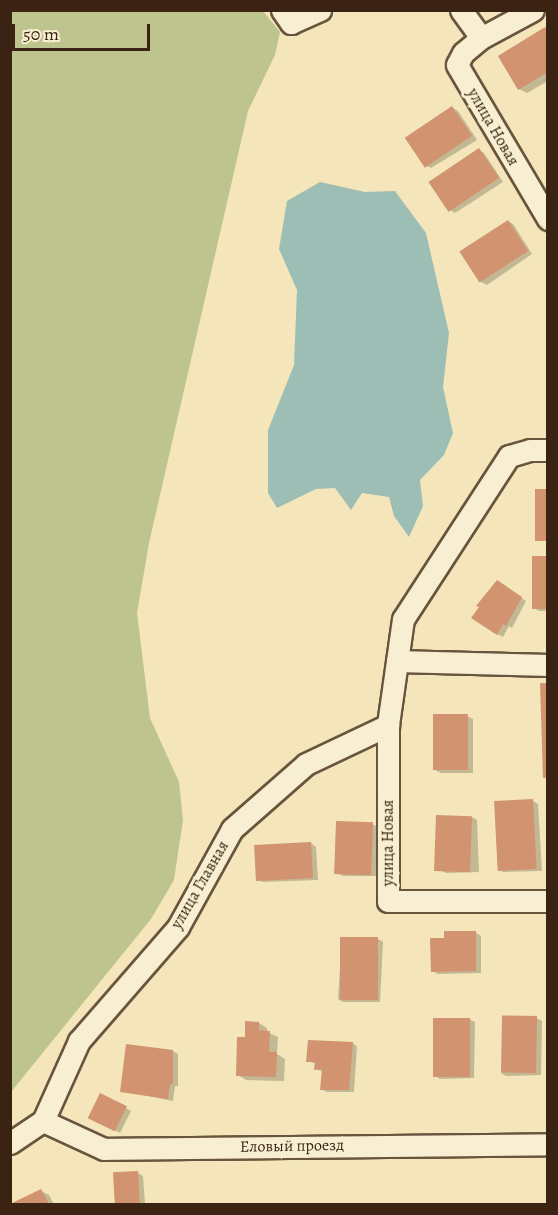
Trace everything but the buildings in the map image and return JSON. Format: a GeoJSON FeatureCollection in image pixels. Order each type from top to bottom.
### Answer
{"type":"FeatureCollection","features":[{"type":"Feature","properties":{"kind":"street"},"geometry":{"type":"LineString","coordinates":[[286,17],[320,10]]}},
{"type":"Feature","properties":{"kind":"street"},"geometry":{"type":"LineString","coordinates":[[461,10],[481,38]]}},
{"type":"Feature","properties":{"kind":"street","name":"улица Новая"},"geometry":{"type":"LineString","coordinates":[[533,10],[481,38],[464,53],[457,65],[548,219]]}},
{"type":"Feature","properties":{"kind":"street","name":"улица Новая"},"geometry":{"type":"LineString","coordinates":[[548,450],[530,450],[509,456],[403,619],[388,725],[388,901],[548,901]]}},
{"type":"Feature","properties":{"kind":"street"},"geometry":{"type":"LineString","coordinates":[[397,662],[548,665]]}},
{"type":"Feature","properties":{"kind":"street","name":"улица Главная"},"geometry":{"type":"LineString","coordinates":[[42,1121],[79,1041],[178,927],[232,829],[306,764],[388,725]]}},
{"type":"Feature","properties":{"kind":"street"},"geometry":{"type":"LineString","coordinates":[[10,1143],[42,1121]]}},
{"type":"Feature","properties":{"kind":"street","name":"Еловый проезд"},"geometry":{"type":"LineString","coordinates":[[42,1121],[104,1149],[548,1144]]}},
{"type":"Feature","properties":{"kind":"green space"},"geometry":{"type":"Polygon","coordinates":[[[11,10],[263,11],[280,32],[275,55],[248,111],[149,543],[137,613],[150,718],[179,782],[183,820],[174,880],[151,919],[11,1092],[11,10]]]}},
{"type":"Feature","properties":{"kind":"water"},"geometry":{"type":"Polygon","coordinates":[[[320,182],[365,192],[395,191],[426,233],[449,333],[443,387],[453,433],[444,455],[420,480],[423,506],[409,537],[394,516],[389,497],[362,493],[351,510],[335,488],[316,489],[277,508],[268,493],[268,430],[294,365],[297,290],[279,249],[287,201],[320,182]]]}}]}
